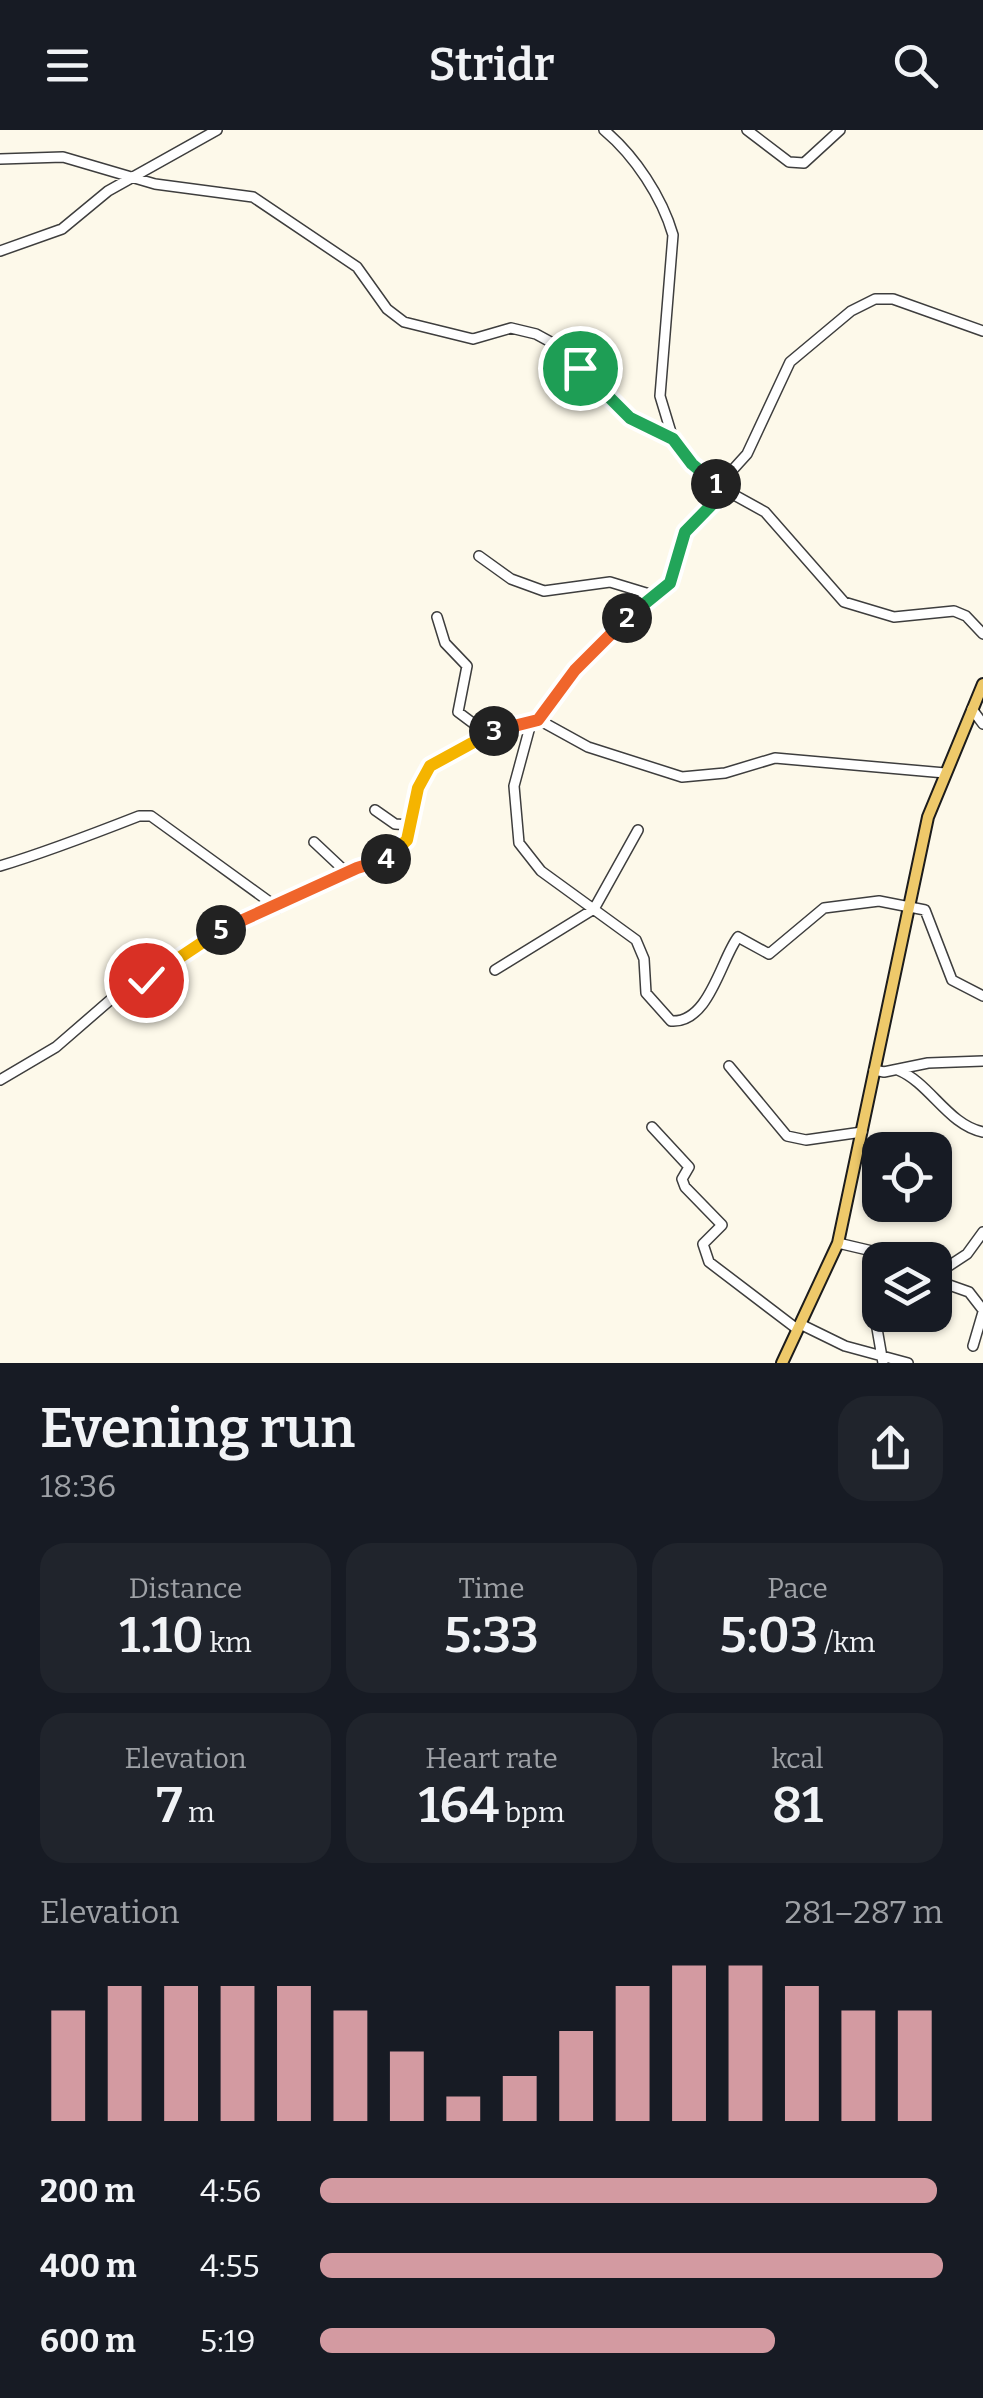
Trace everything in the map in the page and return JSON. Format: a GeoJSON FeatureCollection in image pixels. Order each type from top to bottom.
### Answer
{"type":"FeatureCollection","features":[{"type":"Feature","properties":{"kind":"main road"},"geometry":{"type":"LineString","coordinates":[[782,1363],[838,1243],[928,817],[983,684]]}},
{"type":"Feature","properties":{"kind":"street"},"geometry":{"type":"LineString","coordinates":[[0,251],[78,220],[108,191],[217,130]]}},
{"type":"Feature","properties":{"kind":"street"},"geometry":{"type":"LineString","coordinates":[[605,130],[639,169],[667,216],[673,235],[660,396],[673,439],[692,464],[722,488],[765,512],[844,602],[894,617],[954,612],[966,616],[983,634]]}},
{"type":"Feature","properties":{"kind":"street"},"geometry":{"type":"LineString","coordinates":[[748,130],[789,162],[804,163],[840,130]]}},
{"type":"Feature","properties":{"kind":"street"},"geometry":{"type":"LineString","coordinates":[[0,160],[63,157],[155,184],[224,191],[263,202],[357,268],[371,291],[404,322],[472,338],[511,328],[536,334],[558,346],[630,418],[673,439]]}},
{"type":"Feature","properties":{"kind":"street"},"geometry":{"type":"LineString","coordinates":[[983,330],[892,299],[875,299],[850,312],[790,362],[748,454],[685,532],[673,577],[583,662],[535,722],[514,786],[519,844],[542,871],[636,940],[651,1003],[672,1021],[680,1022],[708,996],[738,937],[769,954],[824,908],[879,902],[925,910],[956,984],[983,996]]}},
{"type":"Feature","properties":{"kind":"street"},"geometry":{"type":"LineString","coordinates":[[479,556],[511,579],[544,591],[610,582],[656,596]]}},
{"type":"Feature","properties":{"kind":"street"},"geometry":{"type":"LineString","coordinates":[[437,617],[445,643],[467,666],[458,712],[486,733]]}},
{"type":"Feature","properties":{"kind":"street"},"geometry":{"type":"LineString","coordinates":[[972,709],[983,724]]}},
{"type":"Feature","properties":{"kind":"street"},"geometry":{"type":"LineString","coordinates":[[0,1080],[56,1048],[116,995],[164,972],[236,922],[278,908],[400,851],[425,772],[443,756],[486,733],[535,722],[588,747],[682,777],[725,773],[774,758],[946,773]]}},
{"type":"Feature","properties":{"kind":"street"},"geometry":{"type":"LineString","coordinates":[[375,810],[395,824],[411,826]]}},
{"type":"Feature","properties":{"kind":"street"},"geometry":{"type":"LineString","coordinates":[[0,866],[30,860],[68,840],[139,816],[151,816],[278,908]]}},
{"type":"Feature","properties":{"kind":"street"},"geometry":{"type":"LineString","coordinates":[[495,970],[594,909],[638,830]]}},
{"type":"Feature","properties":{"kind":"street"},"geometry":{"type":"LineString","coordinates":[[314,842],[347,873]]}},
{"type":"Feature","properties":{"kind":"street"},"geometry":{"type":"LineString","coordinates":[[874,1070],[983,1061]]}},
{"type":"Feature","properties":{"kind":"street"},"geometry":{"type":"LineString","coordinates":[[729,1066],[787,1136],[806,1140],[862,1132]]}},
{"type":"Feature","properties":{"kind":"street"},"geometry":{"type":"LineString","coordinates":[[898,1070],[918,1080],[930,1097],[969,1127],[983,1132]]}},
{"type":"Feature","properties":{"kind":"street"},"geometry":{"type":"LineString","coordinates":[[652,1128],[689,1167],[682,1180],[685,1188],[722,1225],[702,1244],[709,1262],[798,1327],[883,1359],[908,1363]]}},
{"type":"Feature","properties":{"kind":"street"},"geometry":{"type":"LineString","coordinates":[[952,1265],[967,1254],[983,1232]]}},
{"type":"Feature","properties":{"kind":"street"},"geometry":{"type":"LineString","coordinates":[[838,1243],[862,1249]]}},
{"type":"Feature","properties":{"kind":"street"},"geometry":{"type":"LineString","coordinates":[[952,1285],[969,1292],[983,1311],[972,1346]]}},
{"type":"Feature","properties":{"kind":"street"},"geometry":{"type":"LineString","coordinates":[[878,1332],[883,1359]]}},
{"type":"Feature","properties":{"kind":"route"},"geometry":{"type":"LineString","coordinates":[[146,980],[236,922],[278,908],[400,851],[409,835],[418,788],[430,766],[489,732],[538,720],[583,662],[630,615],[670,583],[685,532],[719,492],[726,490],[692,464],[673,439],[630,418],[580,368]]}}]}
